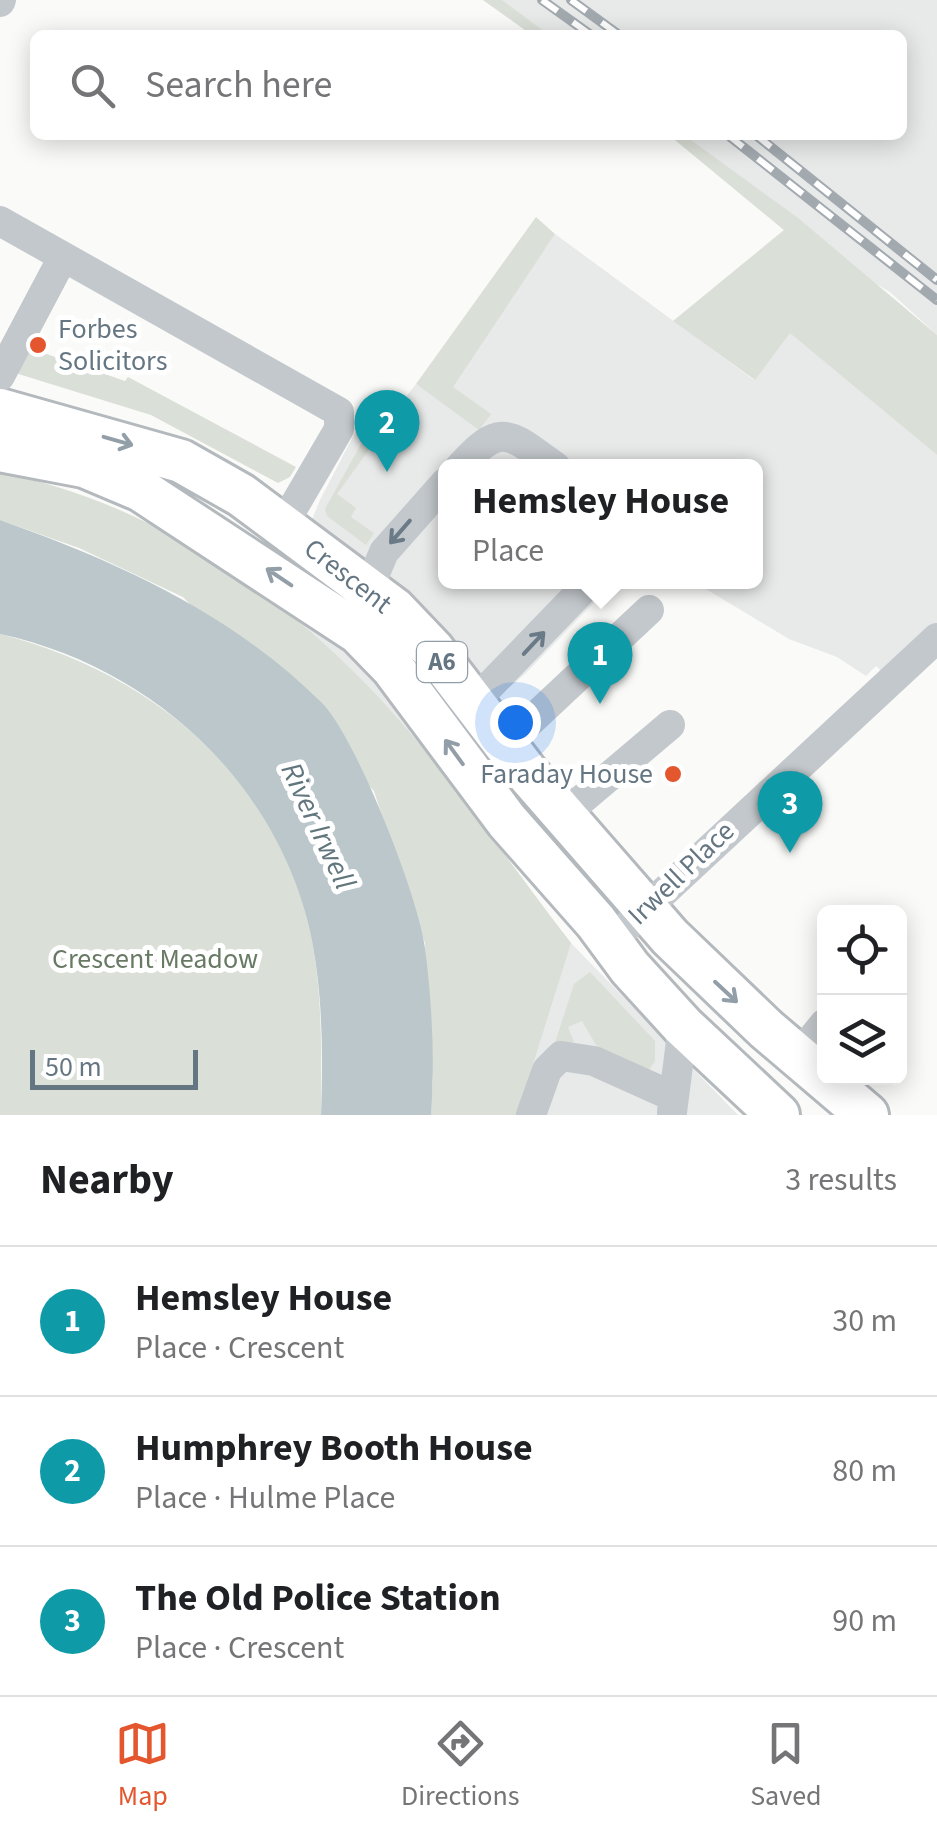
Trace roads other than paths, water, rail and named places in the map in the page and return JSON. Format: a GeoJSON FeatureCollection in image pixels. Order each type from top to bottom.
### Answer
{"type":"FeatureCollection","features":[{"type":"Feature","properties":{"kind":"highway","name":"Crescent"},"geometry":{"type":"LineString","coordinates":[[0,410],[181,460],[283,525],[394,609],[474,702],[527,773],[566,813],[645,908],[707,974],[867,1115]]}},
{"type":"Feature","properties":{"kind":"highway","name":"Crescent"},"geometry":{"type":"LineString","coordinates":[[0,450],[84,466],[141,490],[359,633],[392,666],[507,821],[682,1026],[778,1115]]}},
{"type":"Feature","properties":{"kind":"street"},"geometry":{"type":"LineString","coordinates":[[0,221],[333,407],[342,419],[339,430],[283,525]]}},
{"type":"Feature","properties":{"kind":"street"},"geometry":{"type":"LineString","coordinates":[[0,376],[63,258]]}},
{"type":"Feature","properties":{"kind":"street"},"geometry":{"type":"LineString","coordinates":[[466,459],[484,439],[510,434],[546,459]]}},
{"type":"Feature","properties":{"kind":"street"},"geometry":{"type":"LineString","coordinates":[[368,590],[384,552],[438,491]]}},
{"type":"Feature","properties":{"kind":"street"},"geometry":{"type":"LineString","coordinates":[[474,702],[583,589]]}},
{"type":"Feature","properties":{"kind":"street"},"geometry":{"type":"LineString","coordinates":[[507,743],[649,610]]}},
{"type":"Feature","properties":{"kind":"street","name":"Irwell Place"},"geometry":{"type":"LineString","coordinates":[[611,941],[932,640]]}},
{"type":"Feature","properties":{"kind":"street"},"geometry":{"type":"LineString","coordinates":[[566,813],[670,724]]}},
{"type":"Feature","properties":{"kind":"street"},"geometry":{"type":"LineString","coordinates":[[531,1115],[547,1070],[562,1056],[594,1062],[672,1106],[682,1026]]}},
{"type":"Feature","properties":{"kind":"street"},"geometry":{"type":"LineString","coordinates":[[798,1056],[817,1033]]}},
{"type":"Feature","properties":{"kind":"water","name":"River Irwell"},"geometry":{"type":"Polygon","coordinates":[[[0,520],[130,573],[211,617],[287,671],[336,721],[384,819],[420,925],[431,1010],[431,1115],[321,1115],[321,1028],[312,941],[296,884],[272,832],[240,784],[202,741],[158,705],[109,674],[56,650],[0,634],[0,520]]]}},
{"type":"Feature","properties":{"kind":"railway"},"geometry":{"type":"LineString","coordinates":[[542,0],[584,30]]}},
{"type":"Feature","properties":{"kind":"railway"},"geometry":{"type":"LineString","coordinates":[[571,0],[612,30]]}},
{"type":"Feature","properties":{"kind":"railway"},"geometry":{"type":"LineString","coordinates":[[734,140],[937,300]]}},
{"type":"Feature","properties":{"kind":"railway"},"geometry":{"type":"LineString","coordinates":[[762,140],[937,280]]}},
{"type":"Feature","properties":{"kind":"place","name":"Forbes Solicitors"},"geometry":{"type":"Point","coordinates":[38,345]}},
{"type":"Feature","properties":{"kind":"place","name":"Humphrey Booth House"},"geometry":{"type":"Point","coordinates":[387,472]}},
{"type":"Feature","properties":{"kind":"place","name":"Hemsley House"},"geometry":{"type":"Point","coordinates":[600,704]}},
{"type":"Feature","properties":{"kind":"place","name":"Faraday House"},"geometry":{"type":"Point","coordinates":[673,774]}},
{"type":"Feature","properties":{"kind":"place","name":"The Old Police Station"},"geometry":{"type":"Point","coordinates":[790,853]}},
{"type":"Feature","properties":{"kind":"park label","name":"Crescent Meadow"},"geometry":{"type":"Point","coordinates":[155,959]}}]}
